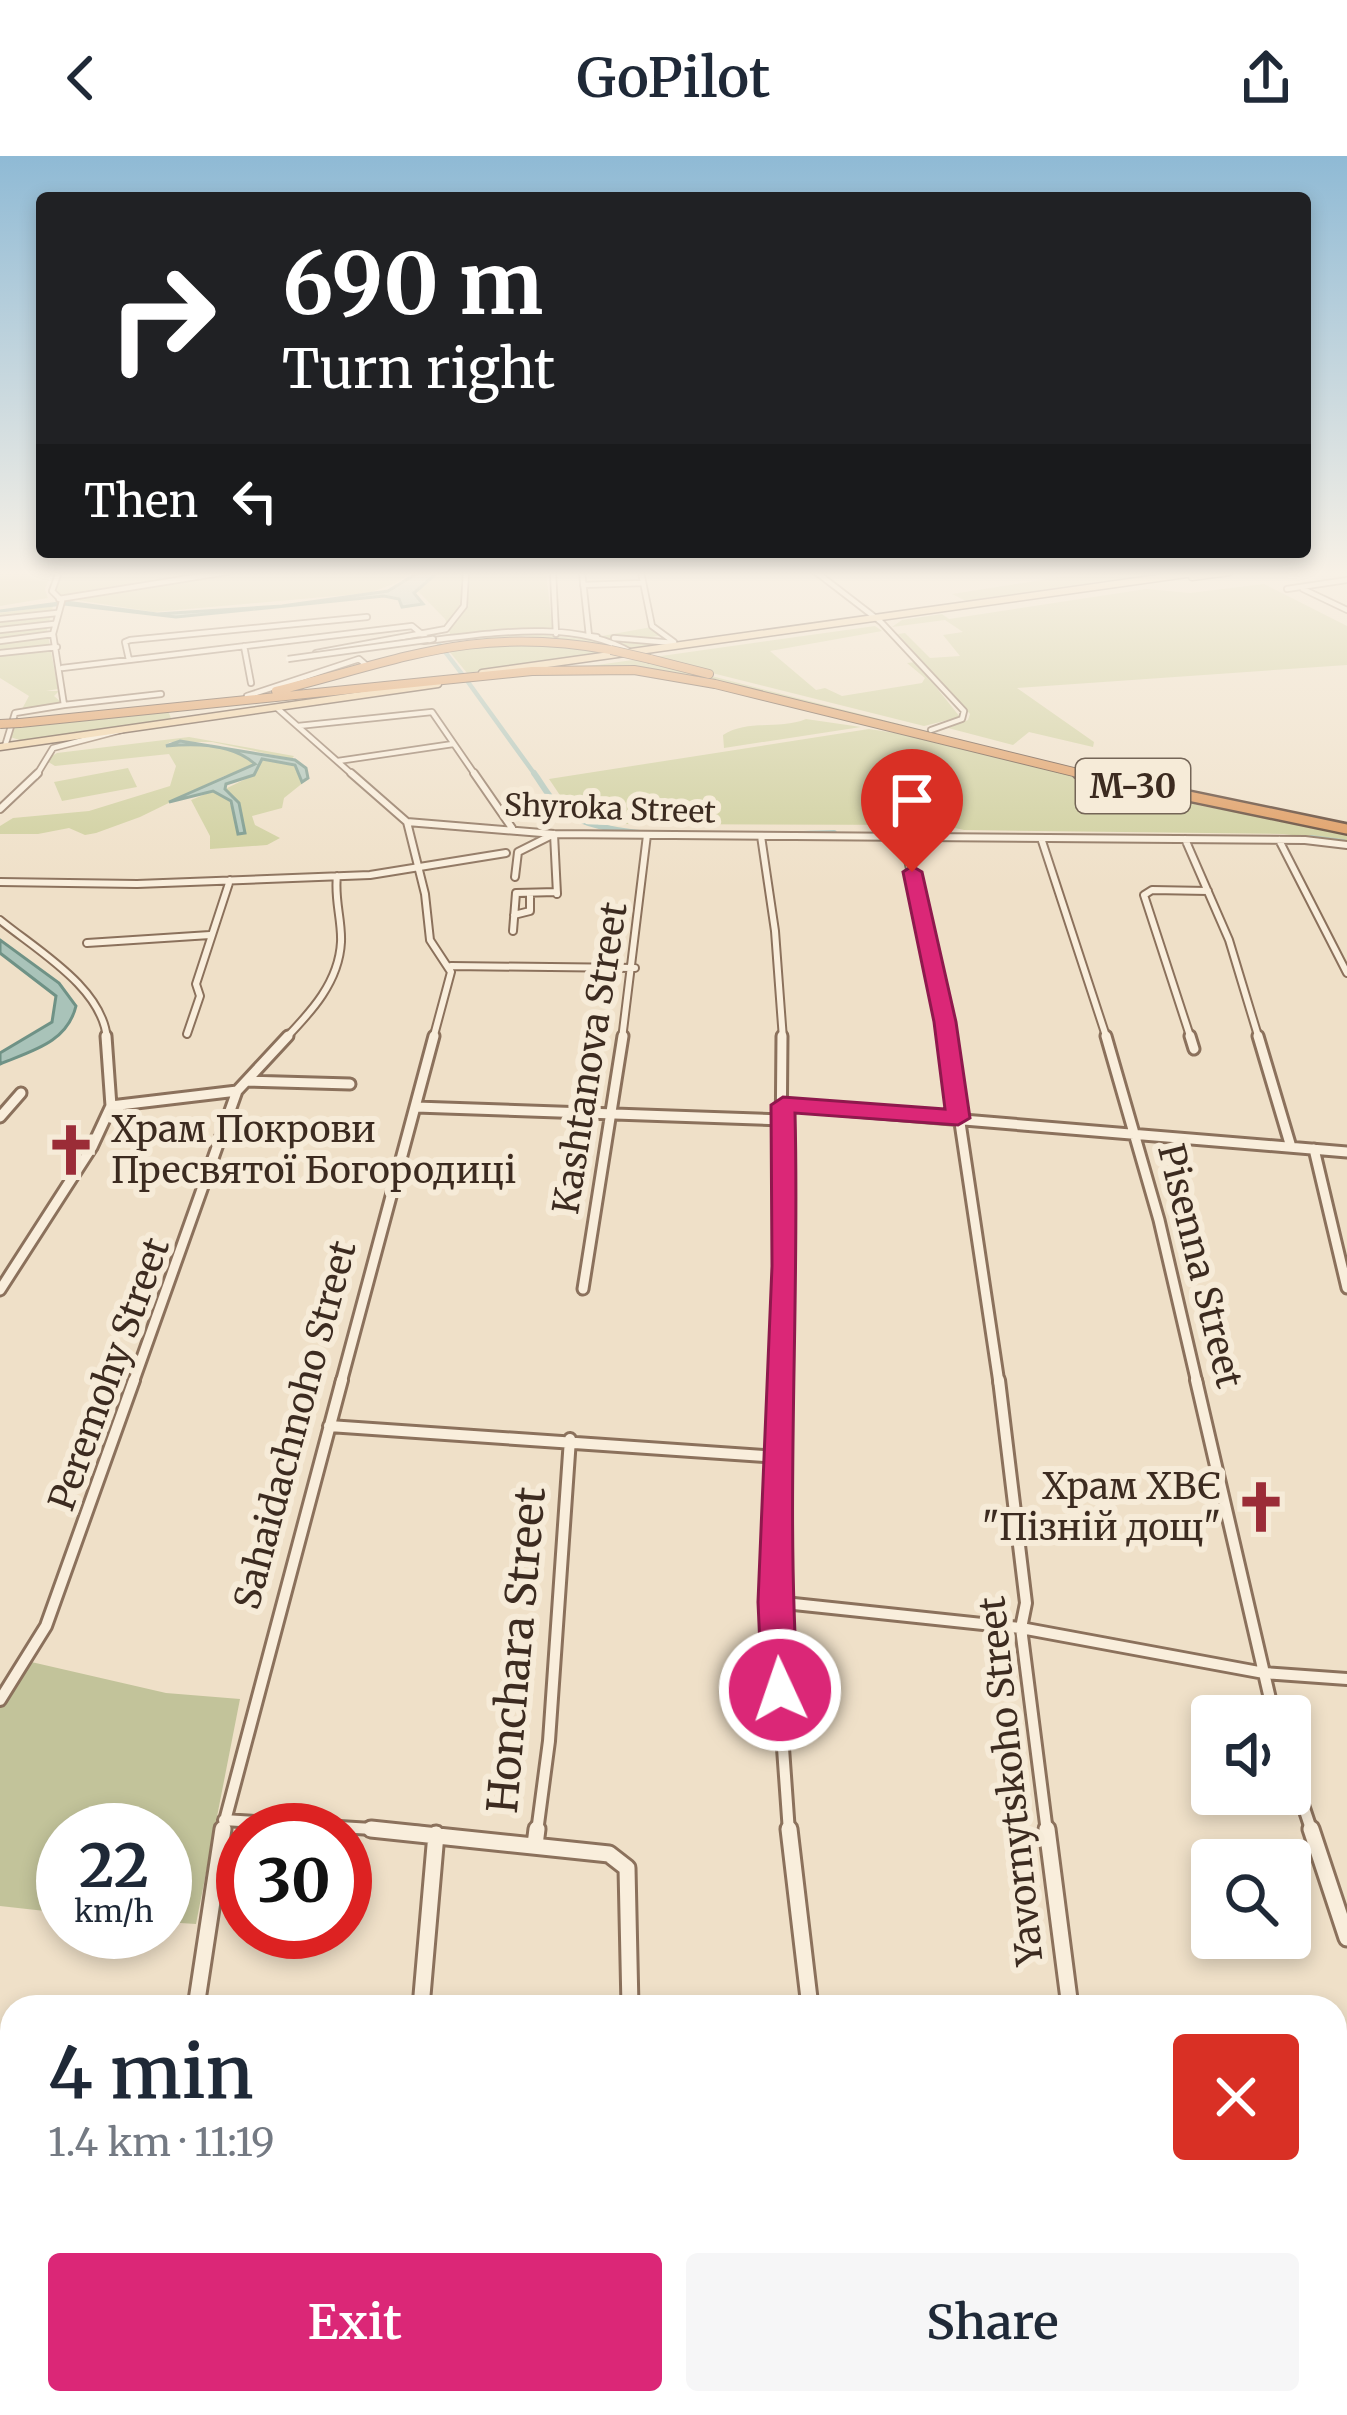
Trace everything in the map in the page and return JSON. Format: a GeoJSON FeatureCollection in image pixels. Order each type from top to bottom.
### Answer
{"type":"FeatureCollection","features":[{"type":"Feature","properties":{"kind":"highway","name":"М-30"},"geometry":{"type":"LineString","coordinates":[[0,722],[212,701],[318,677]]}},
{"type":"Feature","properties":{"kind":"highway","name":"М-30"},"geometry":{"type":"LineString","coordinates":[[20,720],[470,677]]}},
{"type":"Feature","properties":{"kind":"highway","name":"М-30"},"geometry":{"type":"LineString","coordinates":[[679,677],[926,732]]}},
{"type":"Feature","properties":{"kind":"highway","name":"М-30"},"geometry":{"type":"LineString","coordinates":[[720,677],[1182,798],[1347,827]]}},
{"type":"Feature","properties":{"kind":"main road"},"geometry":{"type":"LineString","coordinates":[[2,747],[468,677]]}},
{"type":"Feature","properties":{"kind":"main road"},"geometry":{"type":"LineString","coordinates":[[212,701],[464,678]]}},
{"type":"Feature","properties":{"kind":"street"},"geometry":{"type":"LineString","coordinates":[[63,677],[64,705]]}},
{"type":"Feature","properties":{"kind":"street"},"geometry":{"type":"LineString","coordinates":[[250,677],[251,682]]}},
{"type":"Feature","properties":{"kind":"street"},"geometry":{"type":"LineString","coordinates":[[926,732],[962,719],[965,713],[932,677]]}},
{"type":"Feature","properties":{"kind":"street"},"geometry":{"type":"LineString","coordinates":[[2,747],[15,713],[160,694]]}},
{"type":"Feature","properties":{"kind":"street"},"geometry":{"type":"LineString","coordinates":[[277,708],[407,822],[430,940],[451,966],[635,968]]}},
{"type":"Feature","properties":{"kind":"street"},"geometry":{"type":"LineString","coordinates":[[297,726],[433,713],[512,828]]}},
{"type":"Feature","properties":{"kind":"street"},"geometry":{"type":"LineString","coordinates":[[0,809],[32,781],[53,748],[122,730]]}},
{"type":"Feature","properties":{"kind":"street"},"geometry":{"type":"LineString","coordinates":[[338,761],[454,744]]}},
{"type":"Feature","properties":{"kind":"street","name":"Shyroka Street"},"geometry":{"type":"LineString","coordinates":[[407,822],[554,834],[1279,840],[1347,845]]}},
{"type":"Feature","properties":{"kind":"street"},"geometry":{"type":"LineString","coordinates":[[513,932],[516,893],[557,893],[554,834],[518,852],[515,878]]}},
{"type":"Feature","properties":{"kind":"street","name":"Kashtanova Street"},"geometry":{"type":"LineString","coordinates":[[583,1289],[635,968],[647,835]]}},
{"type":"Feature","properties":{"kind":"street"},"geometry":{"type":"LineString","coordinates":[[760,836],[778,960],[783,1105],[786,1266],[775,1602],[785,1778],[809,1995]]}},
{"type":"Feature","properties":{"kind":"street","name":"Yavornytskoho Street"},"geometry":{"type":"LineString","coordinates":[[903,837],[930,941],[994,1337],[1026,1604],[1022,1628],[1068,1995]]}},
{"type":"Feature","properties":{"kind":"street","name":"Pisenna Street"},"geometry":{"type":"LineString","coordinates":[[1041,838],[1136,1136],[1195,1364],[1269,1695]]}},
{"type":"Feature","properties":{"kind":"street"},"geometry":{"type":"LineString","coordinates":[[1185,839],[1229,940],[1291,1147]]}},
{"type":"Feature","properties":{"kind":"street"},"geometry":{"type":"LineString","coordinates":[[1279,840],[1347,973]]}},
{"type":"Feature","properties":{"kind":"street"},"geometry":{"type":"LineString","coordinates":[[0,882],[337,876],[418,869],[506,853]]}},
{"type":"Feature","properties":{"kind":"street","name":"Peremohy Street"},"geometry":{"type":"LineString","coordinates":[[0,1700],[46,1625],[238,1091],[310,1013],[333,979],[340,941],[334,902],[337,876]]}},
{"type":"Feature","properties":{"kind":"street"},"geometry":{"type":"LineString","coordinates":[[187,1034],[196,1019],[200,996],[196,984],[230,880]]}},
{"type":"Feature","properties":{"kind":"street"},"geometry":{"type":"LineString","coordinates":[[1194,1048],[1144,895],[1152,890],[1208,891]]}},
{"type":"Feature","properties":{"kind":"street"},"geometry":{"type":"LineString","coordinates":[[514,915],[530,911],[530,893]]}},
{"type":"Feature","properties":{"kind":"street"},"geometry":{"type":"LineString","coordinates":[[0,920],[75,982],[105,1016],[111,1106],[92,1147],[0,1290]]}},
{"type":"Feature","properties":{"kind":"street"},"geometry":{"type":"LineString","coordinates":[[88,943],[210,935]]}},
{"type":"Feature","properties":{"kind":"street","name":"Sahaidachnoho Street"},"geometry":{"type":"LineString","coordinates":[[229,1803],[451,966]]}},
{"type":"Feature","properties":{"kind":"street"},"geometry":{"type":"LineString","coordinates":[[248,1081],[350,1084]]}},
{"type":"Feature","properties":{"kind":"street"},"geometry":{"type":"LineString","coordinates":[[111,1106],[238,1091]]}},
{"type":"Feature","properties":{"kind":"street"},"geometry":{"type":"LineString","coordinates":[[0,1118],[21,1093]]}},
{"type":"Feature","properties":{"kind":"street"},"geometry":{"type":"LineString","coordinates":[[783,1105],[1347,1152]]}},
{"type":"Feature","properties":{"kind":"street"},"geometry":{"type":"LineString","coordinates":[[416,1107],[782,1120]]}},
{"type":"Feature","properties":{"kind":"street"},"geometry":{"type":"LineString","coordinates":[[1314,1149],[1347,1288]]}},
{"type":"Feature","properties":{"kind":"street"},"geometry":{"type":"LineString","coordinates":[[329,1426],[570,1439],[777,1457]]}},
{"type":"Feature","properties":{"kind":"street","name":"Honchara Street"},"geometry":{"type":"LineString","coordinates":[[570,1439],[553,1701],[535,1845],[609,1853],[627,1868],[630,1995]]}},
{"type":"Feature","properties":{"kind":"street"},"geometry":{"type":"LineString","coordinates":[[775,1602],[1022,1628],[1264,1673],[1347,1679]]}},
{"type":"Feature","properties":{"kind":"street"},"geometry":{"type":"LineString","coordinates":[[1306,1815],[1347,1938]]}},
{"type":"Feature","properties":{"kind":"street"},"geometry":{"type":"LineString","coordinates":[[372,1830],[535,1845]]}},
{"type":"Feature","properties":{"kind":"street"},"geometry":{"type":"LineString","coordinates":[[423,1995],[436,1834]]}},
{"type":"Feature","properties":{"kind":"street","name":"Sahaidachnoho Street"},"geometry":{"type":"LineString","coordinates":[[198,1995],[216,1873]]}},
{"type":"Feature","properties":{"kind":"green space"},"geometry":{"type":"Polygon","coordinates":[[[56,677],[58,689],[46,691],[59,691],[54,696],[61,702],[22,709],[29,696],[0,678],[56,677]]]}},
{"type":"Feature","properties":{"kind":"green space"},"geometry":{"type":"Polygon","coordinates":[[[691,677],[717,677],[915,728],[691,677]]]}},
{"type":"Feature","properties":{"kind":"green space"},"geometry":{"type":"Polygon","coordinates":[[[730,677],[801,677],[816,690],[825,688],[842,696],[922,683],[928,677],[960,717],[924,726],[730,677]]]}},
{"type":"Feature","properties":{"kind":"green space"},"geometry":{"type":"Polygon","coordinates":[[[937,677],[1169,677],[1017,688],[1094,742],[1093,747],[1029,732],[1013,745],[948,728],[968,720],[970,714],[937,677]]]}},
{"type":"Feature","properties":{"kind":"green space"},"geometry":{"type":"Polygon","coordinates":[[[168,711],[171,718],[188,718],[23,741],[10,737],[13,726],[168,711]]]}},
{"type":"Feature","properties":{"kind":"green space"},"geometry":{"type":"Polygon","coordinates":[[[806,719],[861,727],[724,748],[723,735],[733,730],[806,719]]]}},
{"type":"Feature","properties":{"kind":"green space"},"geometry":{"type":"Polygon","coordinates":[[[869,729],[928,738],[1202,806],[1347,832],[1347,841],[1283,834],[964,830],[941,825],[626,824],[603,814],[591,822],[574,816],[549,779],[869,729]]]}},
{"type":"Feature","properties":{"kind":"green space"},"geometry":{"type":"Polygon","coordinates":[[[189,737],[294,756],[212,742],[170,742],[166,745],[227,749],[255,767],[96,833],[85,835],[69,828],[0,834],[0,826],[13,818],[89,811],[170,786],[176,766],[169,754],[55,766],[45,760],[57,753],[189,737]]]}},
{"type":"Feature","properties":{"kind":"green space"},"geometry":{"type":"Polygon","coordinates":[[[262,758],[295,765],[304,782],[284,798],[282,808],[252,816],[255,825],[280,838],[267,845],[210,849],[210,836],[191,800],[213,791],[228,798],[241,834],[239,803],[225,789],[254,775],[262,758]]]}},
{"type":"Feature","properties":{"kind":"green space"},"geometry":{"type":"Polygon","coordinates":[[[128,768],[137,787],[62,801],[54,782],[128,768]]]}},
{"type":"Feature","properties":{"kind":"green space"},"geometry":{"type":"Polygon","coordinates":[[[27,1661],[166,1693],[240,1699],[196,1924],[192,1924],[192,1803],[36,1803],[36,1910],[0,1906],[0,1705],[27,1661]]]}},
{"type":"Feature","properties":{"kind":"shaded area"},"geometry":{"type":"Polygon","coordinates":[[[225,748],[295,760],[306,768],[308,778],[302,782],[295,765],[262,759],[254,775],[226,784],[225,789],[239,803],[245,833],[238,834],[231,801],[213,791],[169,802],[255,764],[225,748]]]}},
{"type":"Feature","properties":{"kind":"shaded area"},"geometry":{"type":"Polygon","coordinates":[[[0,940],[59,983],[76,1006],[56,1037],[0,1064],[0,1053],[52,1022],[56,996],[0,953],[0,940]]]}},
{"type":"Feature","properties":{"kind":"waterway"},"geometry":{"type":"LineString","coordinates":[[468,682],[536,776]]}},
{"type":"Feature","properties":{"kind":"waterway"},"geometry":{"type":"LineString","coordinates":[[536,776],[562,810],[616,830],[693,836],[834,833]]}},
{"type":"Feature","properties":{"kind":"waterway"},"geometry":{"type":"LineString","coordinates":[[1311,838],[1343,842]]}},
{"type":"Feature","properties":{"kind":"place","name":"Храм Покрови Пресвятої Богородиці"},"geometry":{"type":"Point","coordinates":[71,1150]}},
{"type":"Feature","properties":{"kind":"place","name":"Храм ХВЄ \"Пізній дощ\""},"geometry":{"type":"Point","coordinates":[1261,1507]}},
{"type":"Feature","properties":{"kind":"route"},"geometry":{"type":"LineString","coordinates":[[780,1690],[775,1602],[786,1266],[783,1105],[958,1118],[930,941],[912,872]]}}]}
